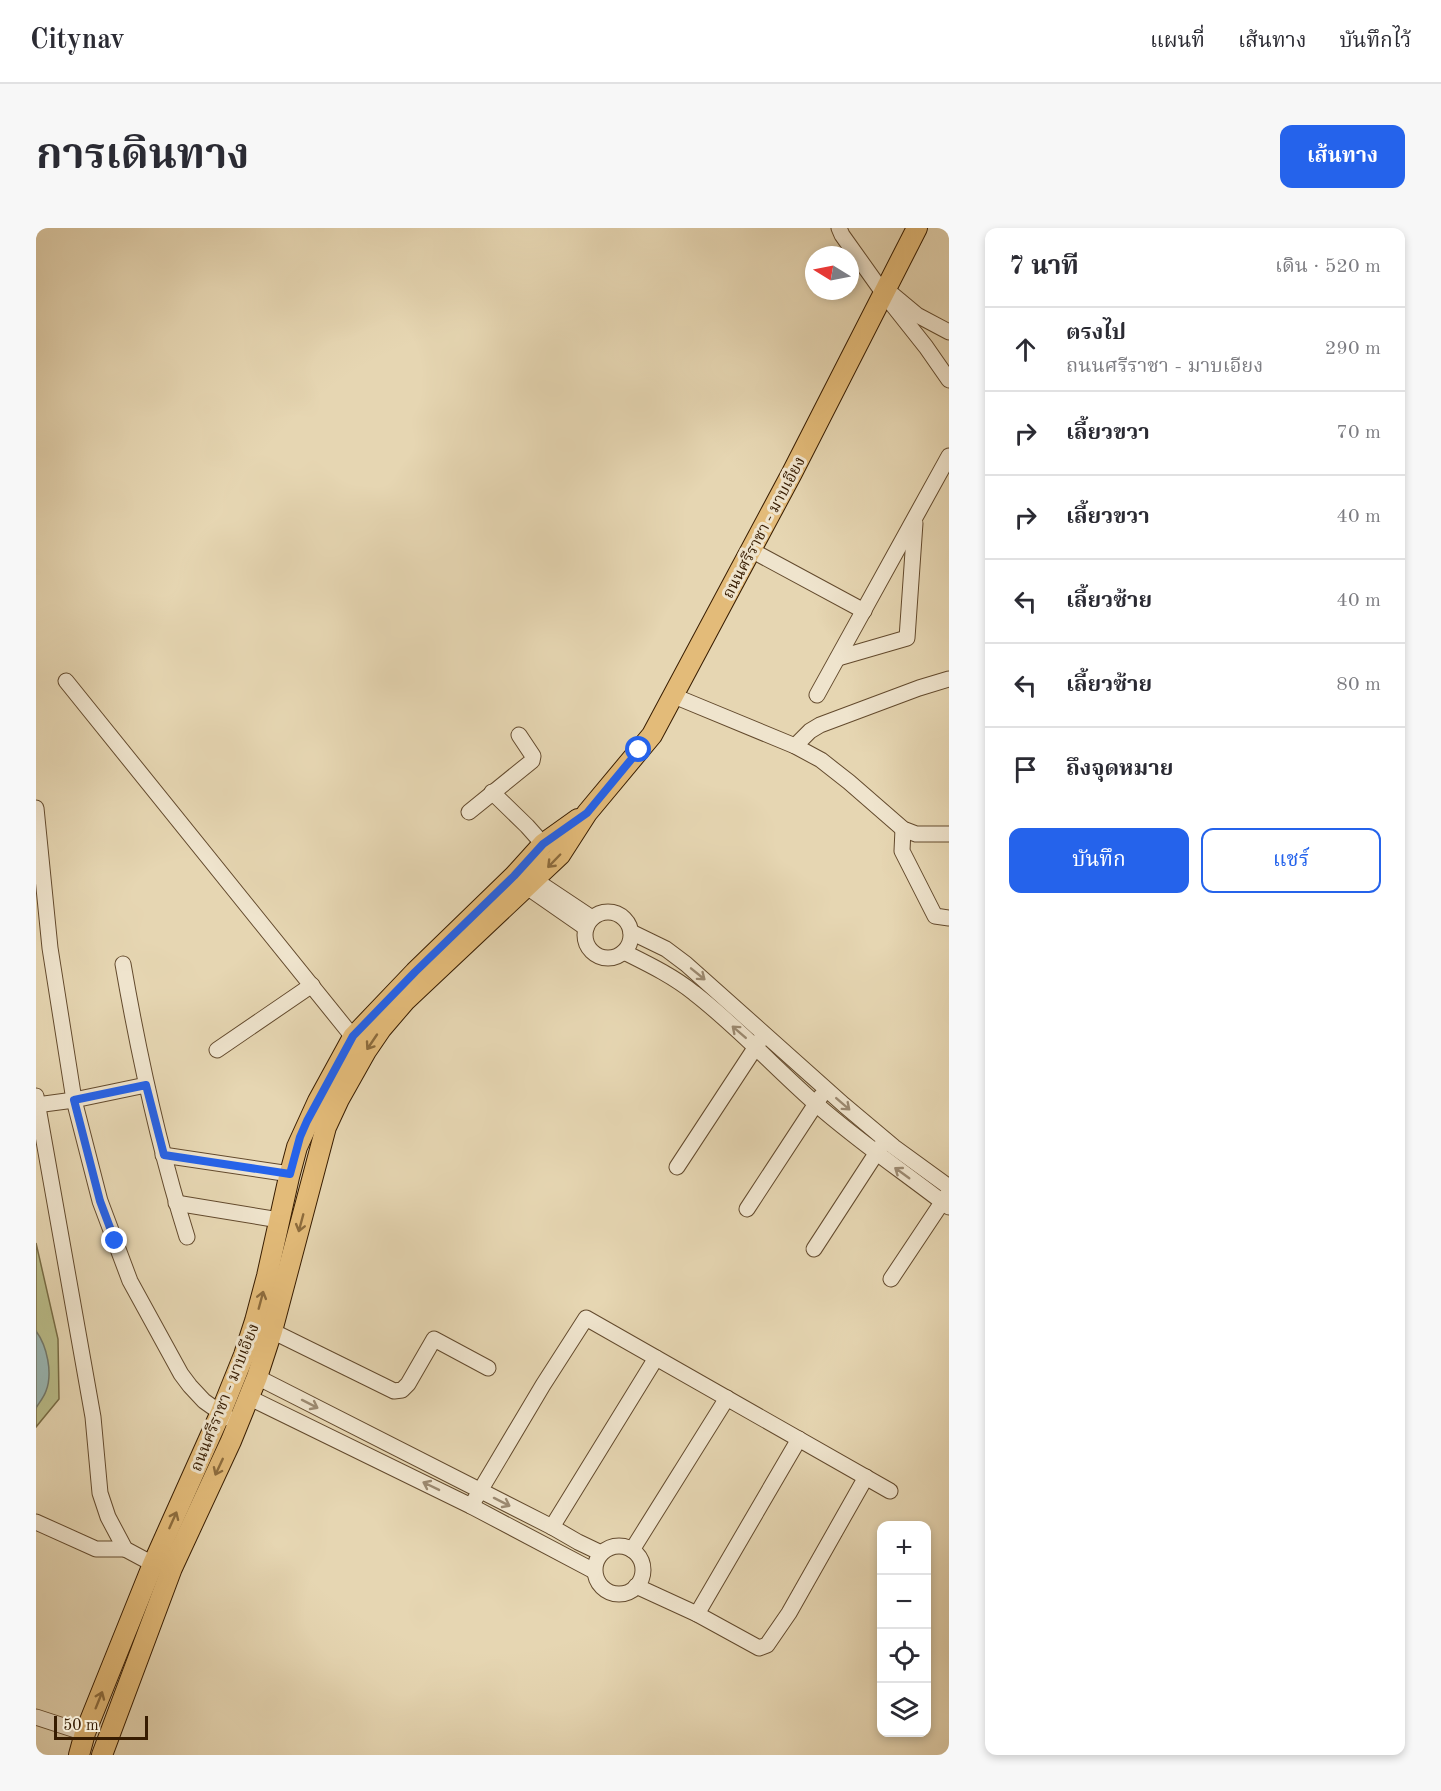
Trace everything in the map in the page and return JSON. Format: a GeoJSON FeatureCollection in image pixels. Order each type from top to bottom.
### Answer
{"type":"FeatureCollection","features":[{"type":"Feature","properties":{"kind":"main road","name":"ถนนศรีราชา - มาบเอียง"},"geometry":{"type":"LineString","coordinates":[[102,1755],[163,1566],[255,1321],[290,1174],[307,1121],[353,1036],[415,972],[524,878],[560,855],[587,813],[652,735],[792,473],[918,228]]}},
{"type":"Feature","properties":{"kind":"main road","name":"ถนนศรีราชา - มาบเอียง"},"geometry":{"type":"LineString","coordinates":[[79,1755],[85,1733],[163,1566],[250,1398],[272,1331],[326,1127],[339,1099],[366,1051],[405,1001],[524,878],[543,844],[587,813]]}},
{"type":"Feature","properties":{"kind":"street"},"geometry":{"type":"LineString","coordinates":[[839,228],[949,380]]}},
{"type":"Feature","properties":{"kind":"street"},"geometry":{"type":"LineString","coordinates":[[885,291],[917,315],[949,332]]}},
{"type":"Feature","properties":{"kind":"street"},"geometry":{"type":"LineString","coordinates":[[817,695],[949,456]]}},
{"type":"Feature","properties":{"kind":"street"},"geometry":{"type":"LineString","coordinates":[[838,658],[907,638],[915,518]]}},
{"type":"Feature","properties":{"kind":"street"},"geometry":{"type":"LineString","coordinates":[[751,550],[864,611]]}},
{"type":"Feature","properties":{"kind":"street"},"geometry":{"type":"LineString","coordinates":[[795,746],[810,731],[820,725],[949,679]]}},
{"type":"Feature","properties":{"kind":"street"},"geometry":{"type":"LineString","coordinates":[[66,681],[353,1036]]}},
{"type":"Feature","properties":{"kind":"street"},"geometry":{"type":"LineString","coordinates":[[674,696],[795,746],[821,760],[903,829],[916,834],[949,834]]}},
{"type":"Feature","properties":{"kind":"street"},"geometry":{"type":"LineString","coordinates":[[469,812],[533,759],[519,735]]}},
{"type":"Feature","properties":{"kind":"street"},"geometry":{"type":"LineString","coordinates":[[492,792],[527,825],[543,844]]}},
{"type":"Feature","properties":{"kind":"street"},"geometry":{"type":"LineString","coordinates":[[36,808],[50,948],[74,1100],[100,1201],[130,1281],[181,1374],[204,1401],[238,1425]]}},
{"type":"Feature","properties":{"kind":"street"},"geometry":{"type":"LineString","coordinates":[[903,829],[902,851],[935,916],[949,918]]}},
{"type":"Feature","properties":{"kind":"street"},"geometry":{"type":"LineString","coordinates":[[524,878],[589,923]]}},
{"type":"Feature","properties":{"kind":"street"},"geometry":{"type":"LineString","coordinates":[[613,912],[626,919],[631,940],[624,952],[611,958],[598,955],[588,946],[585,939],[589,923],[599,913],[613,912]]}},
{"type":"Feature","properties":{"kind":"street"},"geometry":{"type":"LineString","coordinates":[[631,933],[666,950],[704,979],[885,1140],[949,1187]]}},
{"type":"Feature","properties":{"kind":"street"},"geometry":{"type":"LineString","coordinates":[[624,952],[668,975],[694,993],[815,1103],[875,1153],[947,1201],[891,1279]]}},
{"type":"Feature","properties":{"kind":"street"},"geometry":{"type":"LineString","coordinates":[[668,975],[677,958]]}},
{"type":"Feature","properties":{"kind":"street"},"geometry":{"type":"LineString","coordinates":[[123,964],[146,1085],[187,1237]]}},
{"type":"Feature","properties":{"kind":"street"},"geometry":{"type":"LineString","coordinates":[[217,1050],[312,985]]}},
{"type":"Feature","properties":{"kind":"street"},"geometry":{"type":"LineString","coordinates":[[677,1167],[765,1034]]}},
{"type":"Feature","properties":{"kind":"street"},"geometry":{"type":"LineString","coordinates":[[124,1549],[108,1517],[100,1493],[93,1417],[36,1102],[74,1100],[146,1085]]}},
{"type":"Feature","properties":{"kind":"street"},"geometry":{"type":"LineString","coordinates":[[747,1209],[826,1089]]}},
{"type":"Feature","properties":{"kind":"street"},"geometry":{"type":"LineString","coordinates":[[814,1249],[885,1140]]}},
{"type":"Feature","properties":{"kind":"street"},"geometry":{"type":"LineString","coordinates":[[164,1155],[290,1174]]}},
{"type":"Feature","properties":{"kind":"street"},"geometry":{"type":"LineString","coordinates":[[176,1203],[279,1220]]}},
{"type":"Feature","properties":{"kind":"street"},"geometry":{"type":"LineString","coordinates":[[471,1506],[586,1318],[890,1491]]}},
{"type":"Feature","properties":{"kind":"street"},"geometry":{"type":"LineString","coordinates":[[272,1331],[394,1391],[402,1390],[408,1384],[434,1339],[488,1368]]}},
{"type":"Feature","properties":{"kind":"street"},"geometry":{"type":"LineString","coordinates":[[552,1527],[656,1358]]}},
{"type":"Feature","properties":{"kind":"street"},"geometry":{"type":"LineString","coordinates":[[257,1377],[602,1553]]}},
{"type":"Feature","properties":{"kind":"street"},"geometry":{"type":"LineString","coordinates":[[250,1398],[471,1506],[594,1571]]}},
{"type":"Feature","properties":{"kind":"street"},"geometry":{"type":"LineString","coordinates":[[632,1550],[646,1531],[727,1398]]}},
{"type":"Feature","properties":{"kind":"street"},"geometry":{"type":"LineString","coordinates":[[697,1614],[799,1439]]}},
{"type":"Feature","properties":{"kind":"street"},"geometry":{"type":"LineString","coordinates":[[636,1586],[697,1614],[759,1648],[767,1645],[789,1613],[866,1477]]}},
{"type":"Feature","properties":{"kind":"street"},"geometry":{"type":"LineString","coordinates":[[36,1522],[96,1549],[124,1549],[163,1566]]}},
{"type":"Feature","properties":{"kind":"street"},"geometry":{"type":"LineString","coordinates":[[614,1546],[632,1550],[640,1558],[642,1566],[641,1579],[636,1586],[622,1594],[614,1594],[601,1587],[594,1571],[595,1563],[602,1553],[614,1546]]}},
{"type":"Feature","properties":{"kind":"street"},"geometry":{"type":"LineString","coordinates":[[36,1718],[85,1733]]}},
{"type":"Feature","properties":{"kind":"green space"},"geometry":{"type":"Polygon","coordinates":[[[36,1243],[58,1339],[59,1399],[36,1427],[36,1243]]]}},
{"type":"Feature","properties":{"kind":"water"},"geometry":{"type":"Polygon","coordinates":[[[36,1331],[46,1352],[49,1376],[45,1393],[36,1408],[36,1331]]]}},
{"type":"Feature","properties":{"kind":"route"},"geometry":{"type":"LineString","coordinates":[[115,1241],[100,1201],[74,1100],[146,1085],[164,1155],[290,1174],[307,1121],[353,1036],[514,876],[543,844],[587,813],[639,750]]}}]}
